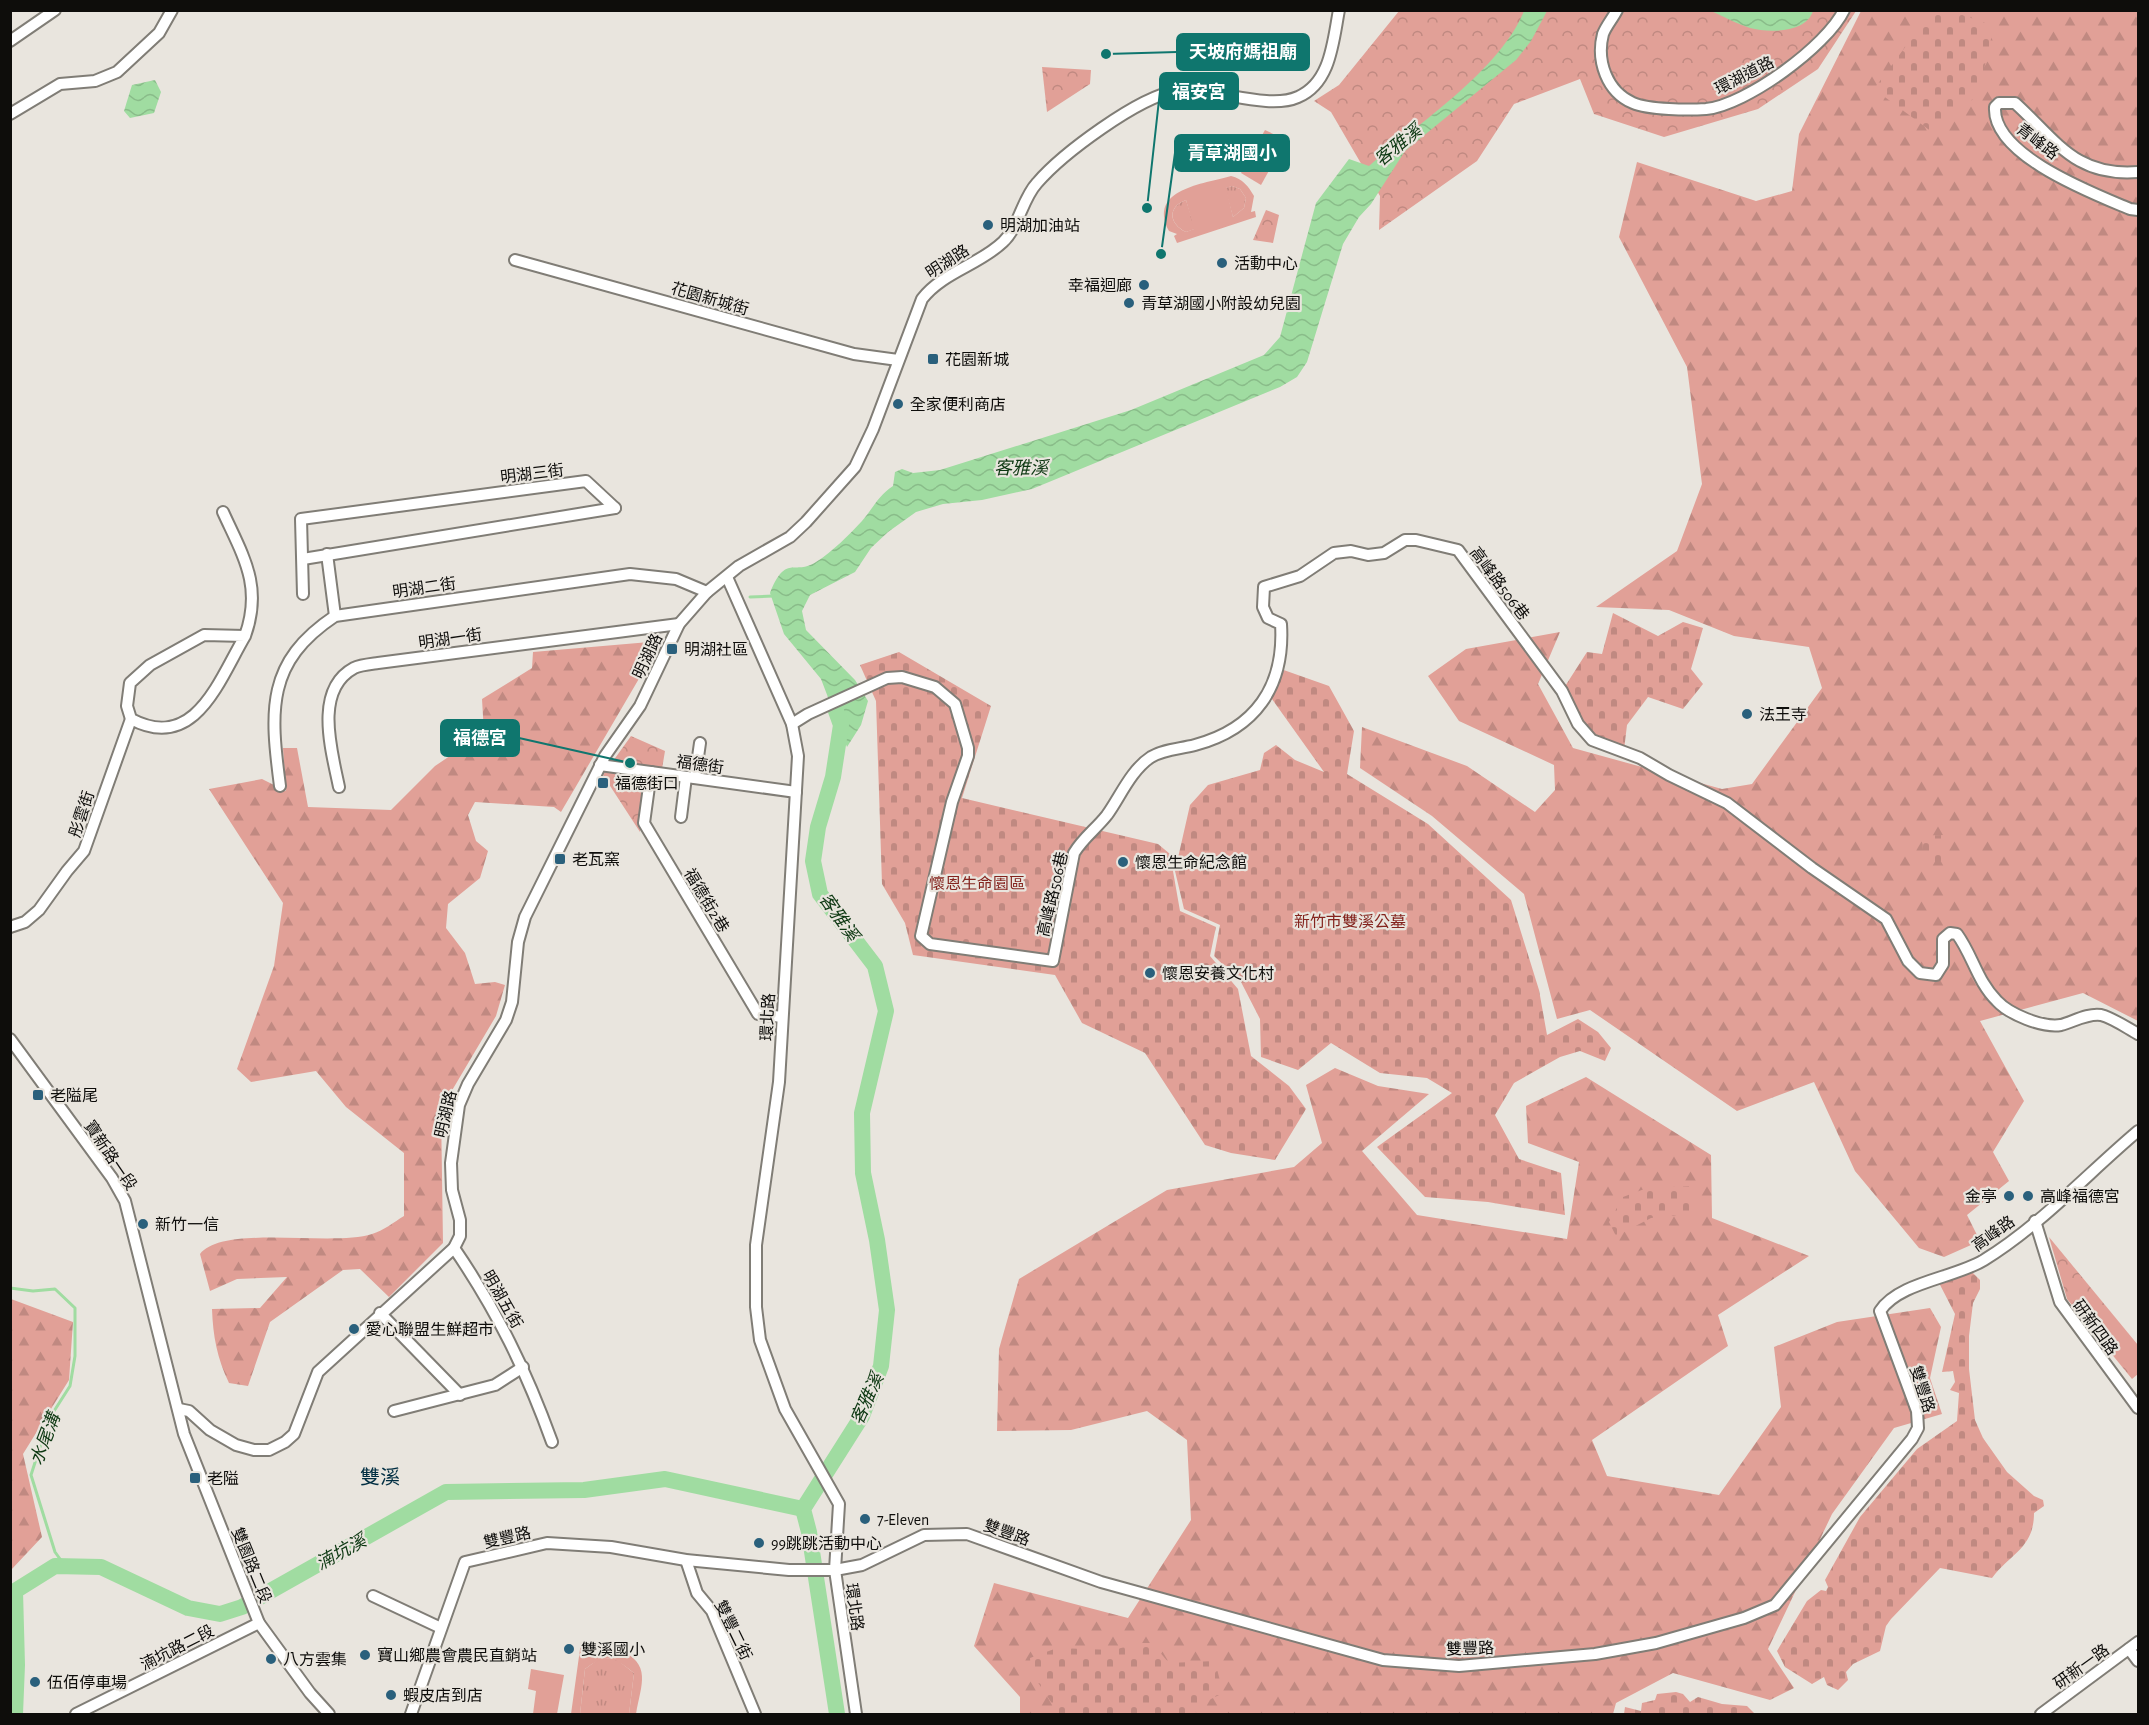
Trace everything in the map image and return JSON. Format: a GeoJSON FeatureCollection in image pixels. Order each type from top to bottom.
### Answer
{"type":"FeatureCollection","features":[{"type":"Feature","properties":{"kind":"street"},"geometry":{"type":"LineString","coordinates":[[10,41],[55,10]]}},
{"type":"Feature","properties":{"kind":"street"},"geometry":{"type":"LineString","coordinates":[[10,114],[60,84],[95,81],[117,72],[159,33],[172,10]]}},
{"type":"Feature","properties":{"kind":"street","name":"明湖路"},"geometry":{"type":"LineString","coordinates":[[454,1248],[460,1236],[460,1221],[452,1190],[451,1163],[459,1105],[468,1084],[506,1020],[512,1002],[518,942],[525,917],[600,765],[640,706],[679,624],[707,592],[739,566],[790,537],[846,480],[873,429],[922,299],[931,287],[1004,241],[1036,183],[1071,150],[1140,105],[1177,91],[1281,101],[1298,98],[1312,88],[1325,71],[1339,10]]}},
{"type":"Feature","properties":{"kind":"street","name":"環湖道路"},"geometry":{"type":"LineString","coordinates":[[1617,10],[1603,34],[1601,65],[1612,89],[1634,104],[1708,109],[1732,101],[1796,64],[1837,25],[1844,10]]}},
{"type":"Feature","properties":{"kind":"street","name":"青峰路"},"geometry":{"type":"LineString","coordinates":[[2139,172],[2118,174],[2079,163],[2015,103],[1999,102],[1995,107],[1994,119],[2000,132],[2017,149],[2076,186],[2130,209],[2139,210]]}},
{"type":"Feature","properties":{"kind":"street","name":"花園新城街"},"geometry":{"type":"LineString","coordinates":[[514,260],[854,354],[898,360]]}},
{"type":"Feature","properties":{"kind":"street","name":"明湖三街"},"geometry":{"type":"LineString","coordinates":[[303,559],[615,508],[586,481],[301,519],[303,594]]}},
{"type":"Feature","properties":{"kind":"street"},"geometry":{"type":"LineString","coordinates":[[131,719],[144,727],[160,729],[186,723],[203,707],[245,636],[249,624],[252,577],[223,512]]}},
{"type":"Feature","properties":{"kind":"street","name":"高峰路506巷"},"geometry":{"type":"LineString","coordinates":[[792,724],[871,683],[902,677],[935,687],[955,704],[968,748],[952,802],[921,930],[923,940],[930,945],[1053,961],[1074,854],[1082,841],[1096,829],[1119,794],[1149,758],[1175,748],[1193,746],[1236,729],[1251,718],[1274,682],[1282,649],[1281,624],[1268,618],[1263,607],[1264,587],[1300,576],[1334,553],[1351,551],[1368,555],[1384,552],[1405,540],[1432,543],[1458,550],[1562,691],[1578,724],[1592,740],[1640,758],[1727,803],[1812,868],[1886,919],[1908,961],[1920,973],[1936,975],[1943,964],[1943,939],[1950,933],[1958,934],[1967,948],[1976,974],[1998,1002],[2012,1011],[2043,1023],[2059,1025],[2076,1019],[2102,1016],[2139,1034]]}},
{"type":"Feature","properties":{"kind":"street"},"geometry":{"type":"LineString","coordinates":[[327,554],[335,616]]}},
{"type":"Feature","properties":{"kind":"street","name":"明湖二街"},"geometry":{"type":"LineString","coordinates":[[280,786],[274,707],[279,678],[289,657],[304,639],[335,616],[630,574],[676,579],[707,592]]}},
{"type":"Feature","properties":{"kind":"street","name":"環北路"},"geometry":{"type":"LineString","coordinates":[[727,577],[792,724],[798,756],[778,1082],[756,1245],[756,1307],[760,1340],[785,1409],[839,1504],[834,1570],[856,1714]]}},
{"type":"Feature","properties":{"kind":"street","name":"明湖一街"},"geometry":{"type":"LineString","coordinates":[[339,787],[327,714],[337,686],[354,668],[679,624]]}},
{"type":"Feature","properties":{"kind":"street","name":"彤雲街"},"geometry":{"type":"LineString","coordinates":[[10,927],[25,922],[39,910],[84,851],[131,719],[127,706],[130,683],[150,665],[204,635],[245,636]]}},
{"type":"Feature","properties":{"kind":"street"},"geometry":{"type":"LineString","coordinates":[[681,817],[700,742]]}},
{"type":"Feature","properties":{"kind":"street","name":"福德街"},"geometry":{"type":"LineString","coordinates":[[600,765],[796,792]]}},
{"type":"Feature","properties":{"kind":"street","name":"福德街2巷"},"geometry":{"type":"LineString","coordinates":[[651,772],[644,823],[758,1014],[782,1017]]}},
{"type":"Feature","properties":{"kind":"street","name":"寶新路一段"},"geometry":{"type":"LineString","coordinates":[[10,1039],[112,1178],[125,1201],[178,1409]]}},
{"type":"Feature","properties":{"kind":"street","name":"高峰路"},"geometry":{"type":"LineString","coordinates":[[1880,1311],[1886,1302],[1918,1286],[1985,1260],[2035,1221],[2139,1131]]}},
{"type":"Feature","properties":{"kind":"street","name":"研新四路"},"geometry":{"type":"LineString","coordinates":[[2035,1221],[2060,1302],[2139,1408]]}},
{"type":"Feature","properties":{"kind":"street"},"geometry":{"type":"LineString","coordinates":[[178,1409],[189,1411],[210,1430],[236,1445],[254,1450],[276,1448],[294,1434],[318,1372],[380,1313],[454,1248]]}},
{"type":"Feature","properties":{"kind":"street","name":"明湖五街"},"geometry":{"type":"LineString","coordinates":[[454,1248],[496,1312],[523,1367],[552,1442]]}},
{"type":"Feature","properties":{"kind":"street","name":"雙豐路"},"geometry":{"type":"LineString","coordinates":[[411,1714],[465,1562],[547,1543],[611,1547],[686,1560],[789,1570],[834,1570],[862,1565],[924,1535],[967,1534],[1101,1582],[1383,1660],[1460,1666],[1595,1654],[1656,1643],[1744,1618],[1774,1605],[1912,1439],[1918,1428],[1917,1411],[1880,1311]]}},
{"type":"Feature","properties":{"kind":"street"},"geometry":{"type":"LineString","coordinates":[[380,1313],[460,1395]]}},
{"type":"Feature","properties":{"kind":"street"},"geometry":{"type":"LineString","coordinates":[[394,1411],[495,1385],[523,1367]]}},
{"type":"Feature","properties":{"kind":"street","name":"雙園路二段"},"geometry":{"type":"LineString","coordinates":[[178,1409],[184,1434],[259,1623],[310,1693],[329,1714]]}},
{"type":"Feature","properties":{"kind":"street","name":"雙豐二街"},"geometry":{"type":"LineString","coordinates":[[686,1560],[697,1593],[712,1611],[756,1714]]}},
{"type":"Feature","properties":{"kind":"street"},"geometry":{"type":"LineString","coordinates":[[372,1596],[441,1628]]}},
{"type":"Feature","properties":{"kind":"street","name":"湳坑路二段"},"geometry":{"type":"LineString","coordinates":[[76,1714],[259,1623]]}},
{"type":"Feature","properties":{"kind":"street","name":"研新一路"},"geometry":{"type":"LineString","coordinates":[[2041,1714],[2139,1642]]}},
{"type":"Feature","properties":{"kind":"street"},"geometry":{"type":"LineString","coordinates":[[2129,1649],[2139,1661]]}},
{"type":"Feature","properties":{"kind":"green space"},"geometry":{"type":"Polygon","coordinates":[[[1399,11],[1856,11],[1818,69],[1758,109],[1664,137],[1594,114],[1580,79],[1514,104],[1477,161],[1379,230],[1380,196],[1331,112],[1314,101],[1339,85],[1399,11]]]}},
{"type":"Feature","properties":{"kind":"green space"},"geometry":{"type":"Polygon","coordinates":[[[1861,11],[2138,11],[2138,1021],[2083,993],[1980,1021],[2024,1101],[1993,1152],[2009,1181],[1967,1215],[1980,1241],[1944,1257],[1919,1248],[1855,1171],[1814,1082],[1737,1111],[1590,1010],[1557,1019],[1524,894],[1432,816],[1360,768],[1362,727],[1467,766],[1535,812],[1555,790],[1554,765],[1459,721],[1428,676],[1466,649],[1560,632],[1538,684],[1573,748],[1722,789],[1752,784],[1822,688],[1809,647],[1734,636],[1669,610],[1596,607],[1677,551],[1702,484],[1687,367],[1619,237],[1637,162],[1756,201],[1792,191],[1799,134],[1861,11]]]}},
{"type":"Feature","properties":{"kind":"green space"},"geometry":{"type":"Polygon","coordinates":[[[1932,11],[1951,11],[1994,26],[1978,95],[1932,132],[1874,89],[1932,11]]]}},
{"type":"Feature","properties":{"kind":"green space"},"geometry":{"type":"Polygon","coordinates":[[[1042,67],[1091,70],[1090,84],[1047,112],[1042,67]]]}},
{"type":"Feature","properties":{"kind":"green space"},"geometry":{"type":"Polygon","coordinates":[[[1265,130],[1286,140],[1261,185],[1241,173],[1265,130]]]}},
{"type":"Feature","properties":{"kind":"green space"},"geometry":{"type":"Polygon","coordinates":[[[1231,176],[1245,183],[1250,189],[1254,196],[1251,212],[1255,211],[1256,217],[1177,243],[1174,236],[1177,234],[1169,231],[1164,217],[1166,206],[1172,197],[1194,186],[1231,176]],[[1232,186],[1226,188],[1233,217],[1244,208],[1246,198],[1240,189],[1232,186]],[[1186,200],[1176,207],[1172,216],[1176,225],[1186,232],[1194,229],[1186,200]]]}},
{"type":"Feature","properties":{"kind":"green space"},"geometry":{"type":"Polygon","coordinates":[[[1232,186],[1240,189],[1246,198],[1244,208],[1233,217],[1225,188],[1232,186]]]}},
{"type":"Feature","properties":{"kind":"green space"},"geometry":{"type":"Polygon","coordinates":[[[1186,200],[1195,229],[1186,232],[1176,225],[1172,216],[1176,207],[1186,200]]]}},
{"type":"Feature","properties":{"kind":"green space"},"geometry":{"type":"Polygon","coordinates":[[[1266,210],[1279,215],[1273,243],[1253,240],[1266,210]]]}},
{"type":"Feature","properties":{"kind":"green space"},"geometry":{"type":"Polygon","coordinates":[[[1613,613],[1658,636],[1683,622],[1703,628],[1691,669],[1703,684],[1683,709],[1648,697],[1627,725],[1624,750],[1592,740],[1562,691],[1587,652],[1602,654],[1613,613]]]}},
{"type":"Feature","properties":{"kind":"green space"},"geometry":{"type":"Polygon","coordinates":[[[661,641],[561,812],[554,807],[475,802],[468,815],[476,841],[488,851],[480,878],[448,904],[446,928],[465,953],[475,984],[495,982],[505,985],[496,1016],[441,1109],[443,1243],[389,1297],[360,1269],[343,1270],[270,1322],[248,1386],[229,1383],[216,1347],[212,1309],[260,1308],[287,1277],[237,1279],[210,1291],[200,1254],[213,1245],[231,1240],[354,1237],[380,1231],[404,1216],[404,1153],[346,1107],[316,1071],[251,1082],[237,1069],[274,966],[283,903],[209,789],[262,779],[286,791],[283,748],[297,748],[308,807],[391,810],[435,766],[484,733],[482,699],[532,668],[533,652],[661,641]]]}},
{"type":"Feature","properties":{"kind":"green space","name":"懷恩生命園區"},"geometry":{"type":"Polygon","coordinates":[[[899,652],[991,706],[962,798],[1158,844],[1170,854],[1180,911],[1216,927],[1210,956],[1238,989],[1251,1056],[1289,1086],[1306,1109],[1275,1160],[1231,1153],[1205,1145],[1145,1053],[1082,1023],[1055,975],[913,955],[905,923],[882,884],[876,701],[860,665],[899,652]]]}},
{"type":"Feature","properties":{"kind":"green space","name":"新竹市雙溪公墓"},"geometry":{"type":"Polygon","coordinates":[[[1278,668],[1329,686],[1354,731],[1347,774],[1428,824],[1511,900],[1539,990],[1547,1035],[1578,1019],[1598,1032],[1611,1048],[1605,1061],[1580,1051],[1560,1057],[1514,1083],[1495,1115],[1519,1159],[1561,1173],[1565,1215],[1488,1202],[1425,1197],[1377,1147],[1452,1093],[1427,1078],[1380,1073],[1331,1043],[1298,1070],[1261,1057],[1260,1019],[1241,982],[1214,956],[1220,925],[1184,909],[1175,871],[1190,805],[1208,785],[1260,770],[1264,753],[1276,745],[1295,760],[1324,772],[1267,692],[1278,668]]]}},
{"type":"Feature","properties":{"kind":"green space"},"geometry":{"type":"Polygon","coordinates":[[[631,736],[665,751],[662,769],[648,768],[640,832],[603,775],[631,736]]]}},
{"type":"Feature","properties":{"kind":"green space"},"geometry":{"type":"Polygon","coordinates":[[[1945,835],[1946,861],[1924,863],[1922,836],[1945,835]]]}},
{"type":"Feature","properties":{"kind":"green space"},"geometry":{"type":"Polygon","coordinates":[[[1335,1068],[1378,1086],[1429,1094],[1362,1151],[1417,1215],[1567,1239],[1579,1162],[1528,1143],[1526,1106],[1586,1077],[1711,1155],[1712,1218],[1809,1256],[1718,1315],[1728,1346],[1592,1440],[1607,1476],[1719,1495],[1781,1407],[1774,1347],[1837,1322],[1930,1308],[1941,1327],[1930,1378],[1942,1414],[1894,1428],[1832,1514],[1768,1649],[1794,1688],[1770,1700],[1673,1673],[1616,1703],[1613,1714],[1020,1714],[1020,1697],[974,1646],[994,1583],[1128,1618],[1191,1520],[1187,1440],[1147,1411],[1071,1430],[997,1431],[999,1349],[1019,1279],[1167,1190],[1294,1167],[1322,1143],[1306,1085],[1335,1068]]]}},
{"type":"Feature","properties":{"kind":"green space"},"geometry":{"type":"Polygon","coordinates":[[[1690,1186],[1697,1213],[1651,1218],[1616,1236],[1609,1222],[1623,1197],[1647,1188],[1659,1191],[1670,1187],[1690,1186]]]}},
{"type":"Feature","properties":{"kind":"green space"},"geometry":{"type":"Polygon","coordinates":[[[2049,1237],[2138,1345],[2138,1374],[2132,1379],[2067,1299],[2049,1237]]]}},
{"type":"Feature","properties":{"kind":"green space"},"geometry":{"type":"Polygon","coordinates":[[[1968,1268],[1980,1280],[1980,1289],[1973,1303],[1969,1336],[1969,1369],[1975,1420],[1983,1438],[2007,1472],[2034,1496],[2043,1500],[2044,1506],[2034,1513],[2033,1525],[2026,1542],[1992,1578],[1940,1568],[1891,1619],[1886,1626],[1880,1651],[1853,1664],[1846,1672],[1848,1680],[1838,1690],[1827,1685],[1824,1677],[1812,1684],[1785,1667],[1777,1651],[1807,1601],[1821,1590],[1826,1591],[1828,1587],[1825,1580],[1860,1517],[1917,1449],[1957,1421],[1959,1393],[1950,1390],[1955,1382],[1953,1371],[1942,1372],[1955,1314],[1937,1279],[1968,1268]]]}},
{"type":"Feature","properties":{"kind":"green space"},"geometry":{"type":"Polygon","coordinates":[[[2094,1295],[2138,1351],[2138,1365],[2129,1373],[2078,1309],[2094,1295]]]}},
{"type":"Feature","properties":{"kind":"green space"},"geometry":{"type":"Polygon","coordinates":[[[11,1299],[73,1322],[69,1380],[23,1454],[42,1537],[11,1570],[11,1299]]]}},
{"type":"Feature","properties":{"kind":"green space"},"geometry":{"type":"Polygon","coordinates":[[[581,1642],[591,1642],[590,1655],[618,1649],[636,1661],[640,1668],[642,1684],[636,1714],[629,1714],[634,1673],[616,1660],[605,1659],[585,1669],[580,1714],[571,1714],[581,1642]]]}},
{"type":"Feature","properties":{"kind":"green space"},"geometry":{"type":"Polygon","coordinates":[[[1141,1643],[1152,1643],[1169,1663],[1215,1661],[1223,1693],[1193,1708],[1197,1714],[1059,1714],[1031,1672],[1030,1658],[1057,1648],[1113,1650],[1141,1643]]]}},
{"type":"Feature","properties":{"kind":"green space"},"geometry":{"type":"Polygon","coordinates":[[[600,1658],[616,1659],[634,1673],[629,1714],[580,1714],[585,1669],[600,1658]]]}},
{"type":"Feature","properties":{"kind":"green space"},"geometry":{"type":"Polygon","coordinates":[[[531,1669],[564,1675],[557,1714],[533,1714],[536,1691],[528,1689],[531,1669]]]}},
{"type":"Feature","properties":{"kind":"green space"},"geometry":{"type":"Polygon","coordinates":[[[1676,1692],[1683,1694],[1690,1702],[1698,1697],[1722,1704],[1747,1706],[1755,1714],[1624,1714],[1625,1707],[1641,1711],[1642,1703],[1655,1700],[1657,1694],[1676,1692]]]}},
{"type":"Feature","properties":{"kind":"water","name":"客雅溪"},"geometry":{"type":"Polygon","coordinates":[[[1524,11],[1547,11],[1531,41],[1516,60],[1405,151],[1371,204],[1359,217],[1343,244],[1307,362],[1297,377],[1280,387],[1032,489],[982,500],[943,504],[916,512],[888,532],[871,548],[855,572],[810,595],[802,611],[806,630],[855,680],[868,701],[861,725],[847,747],[821,679],[784,634],[770,593],[781,573],[786,569],[808,566],[834,548],[893,486],[895,472],[902,469],[913,473],[940,470],[1131,410],[1264,355],[1280,337],[1316,203],[1349,159],[1369,166],[1456,95],[1497,54],[1524,11]]]}},
{"type":"Feature","properties":{"kind":"water"},"geometry":{"type":"Polygon","coordinates":[[[1711,11],[1813,11],[1803,24],[1786,30],[1767,31],[1750,28],[1711,11]]]}},
{"type":"Feature","properties":{"kind":"water"},"geometry":{"type":"Polygon","coordinates":[[[155,80],[161,92],[154,113],[130,118],[124,111],[132,85],[155,80]]]}},
{"type":"Feature","properties":{"kind":"waterway"},"geometry":{"type":"LineString","coordinates":[[750,597],[773,596]]}},
{"type":"Feature","properties":{"kind":"waterway","name":"客雅溪"},"geometry":{"type":"LineString","coordinates":[[836,711],[841,725],[833,777],[818,827],[813,861],[820,894],[875,966],[886,1011],[862,1113],[863,1173],[877,1240],[887,1310],[881,1366],[862,1416],[803,1509],[809,1532],[837,1714]]}},
{"type":"Feature","properties":{"kind":"waterway","name":"水尾溝"},"geometry":{"type":"LineString","coordinates":[[10,1288],[33,1291],[55,1289],[75,1308],[75,1356],[70,1386],[49,1419],[31,1475],[55,1552],[65,1566]]}},
{"type":"Feature","properties":{"kind":"waterway","name":"湳坑溪"},"geometry":{"type":"LineString","coordinates":[[15,1714],[17,1665],[15,1591],[55,1566],[101,1567],[188,1608],[220,1614],[242,1607],[446,1492],[584,1490],[665,1479],[803,1509]]}},
{"type":"Feature","properties":{"kind":"place","name":"天坡府媽祖廟"},"geometry":{"type":"Point","coordinates":[1106,54]}},
{"type":"Feature","properties":{"kind":"place","name":"福安宮"},"geometry":{"type":"Point","coordinates":[1147,208]}},
{"type":"Feature","properties":{"kind":"place","name":"明湖加油站"},"geometry":{"type":"Point","coordinates":[988,225]}},
{"type":"Feature","properties":{"kind":"place","name":"青草湖國小"},"geometry":{"type":"Point","coordinates":[1161,254]}},
{"type":"Feature","properties":{"kind":"place","name":"活動中心"},"geometry":{"type":"Point","coordinates":[1222,263]}},
{"type":"Feature","properties":{"kind":"place","name":"幸福迴廊"},"geometry":{"type":"Point","coordinates":[1144,285]}},
{"type":"Feature","properties":{"kind":"place","name":"青草湖國小附設幼兒園"},"geometry":{"type":"Point","coordinates":[1129,303]}},
{"type":"Feature","properties":{"kind":"place","name":"花園新城"},"geometry":{"type":"Point","coordinates":[933,359]}},
{"type":"Feature","properties":{"kind":"place","name":"全家便利商店"},"geometry":{"type":"Point","coordinates":[898,404]}},
{"type":"Feature","properties":{"kind":"place","name":"明湖社區"},"geometry":{"type":"Point","coordinates":[672,649]}},
{"type":"Feature","properties":{"kind":"place","name":"法王寺"},"geometry":{"type":"Point","coordinates":[1747,714]}},
{"type":"Feature","properties":{"kind":"place","name":"福德宮"},"geometry":{"type":"Point","coordinates":[630,763]}},
{"type":"Feature","properties":{"kind":"place","name":"福德街口"},"geometry":{"type":"Point","coordinates":[603,783]}},
{"type":"Feature","properties":{"kind":"place","name":"老瓦窯"},"geometry":{"type":"Point","coordinates":[560,859]}},
{"type":"Feature","properties":{"kind":"place","name":"懷恩生命紀念館"},"geometry":{"type":"Point","coordinates":[1123,862]}},
{"type":"Feature","properties":{"kind":"place","name":"懷恩安養文化村"},"geometry":{"type":"Point","coordinates":[1150,973]}},
{"type":"Feature","properties":{"kind":"place","name":"老隘尾"},"geometry":{"type":"Point","coordinates":[38,1095]}},
{"type":"Feature","properties":{"kind":"place","name":"金亭"},"geometry":{"type":"Point","coordinates":[2009,1196]}},
{"type":"Feature","properties":{"kind":"place","name":"高峰福德宮"},"geometry":{"type":"Point","coordinates":[2028,1196]}},
{"type":"Feature","properties":{"kind":"place","name":"新竹一信"},"geometry":{"type":"Point","coordinates":[143,1224]}},
{"type":"Feature","properties":{"kind":"place","name":"愛心聯盟生鮮超市"},"geometry":{"type":"Point","coordinates":[354,1329]}},
{"type":"Feature","properties":{"kind":"place","name":"老隘"},"geometry":{"type":"Point","coordinates":[195,1478]}},
{"type":"Feature","properties":{"kind":"place","name":"7-Eleven"},"geometry":{"type":"Point","coordinates":[865,1519]}},
{"type":"Feature","properties":{"kind":"place","name":"99跳跳活動中心"},"geometry":{"type":"Point","coordinates":[759,1543]}},
{"type":"Feature","properties":{"kind":"place","name":"雙溪國小"},"geometry":{"type":"Point","coordinates":[569,1649]}},
{"type":"Feature","properties":{"kind":"place","name":"寶山鄉農會農民直銷站"},"geometry":{"type":"Point","coordinates":[365,1655]}},
{"type":"Feature","properties":{"kind":"place","name":"八方雲集"},"geometry":{"type":"Point","coordinates":[271,1659]}},
{"type":"Feature","properties":{"kind":"place","name":"伍佰停車場"},"geometry":{"type":"Point","coordinates":[35,1682]}},
{"type":"Feature","properties":{"kind":"place","name":"蝦皮店到店"},"geometry":{"type":"Point","coordinates":[391,1695]}},
{"type":"Feature","properties":{"kind":"district","name":"雙溪"},"geometry":{"type":"Point","coordinates":[380,1477]}}]}
